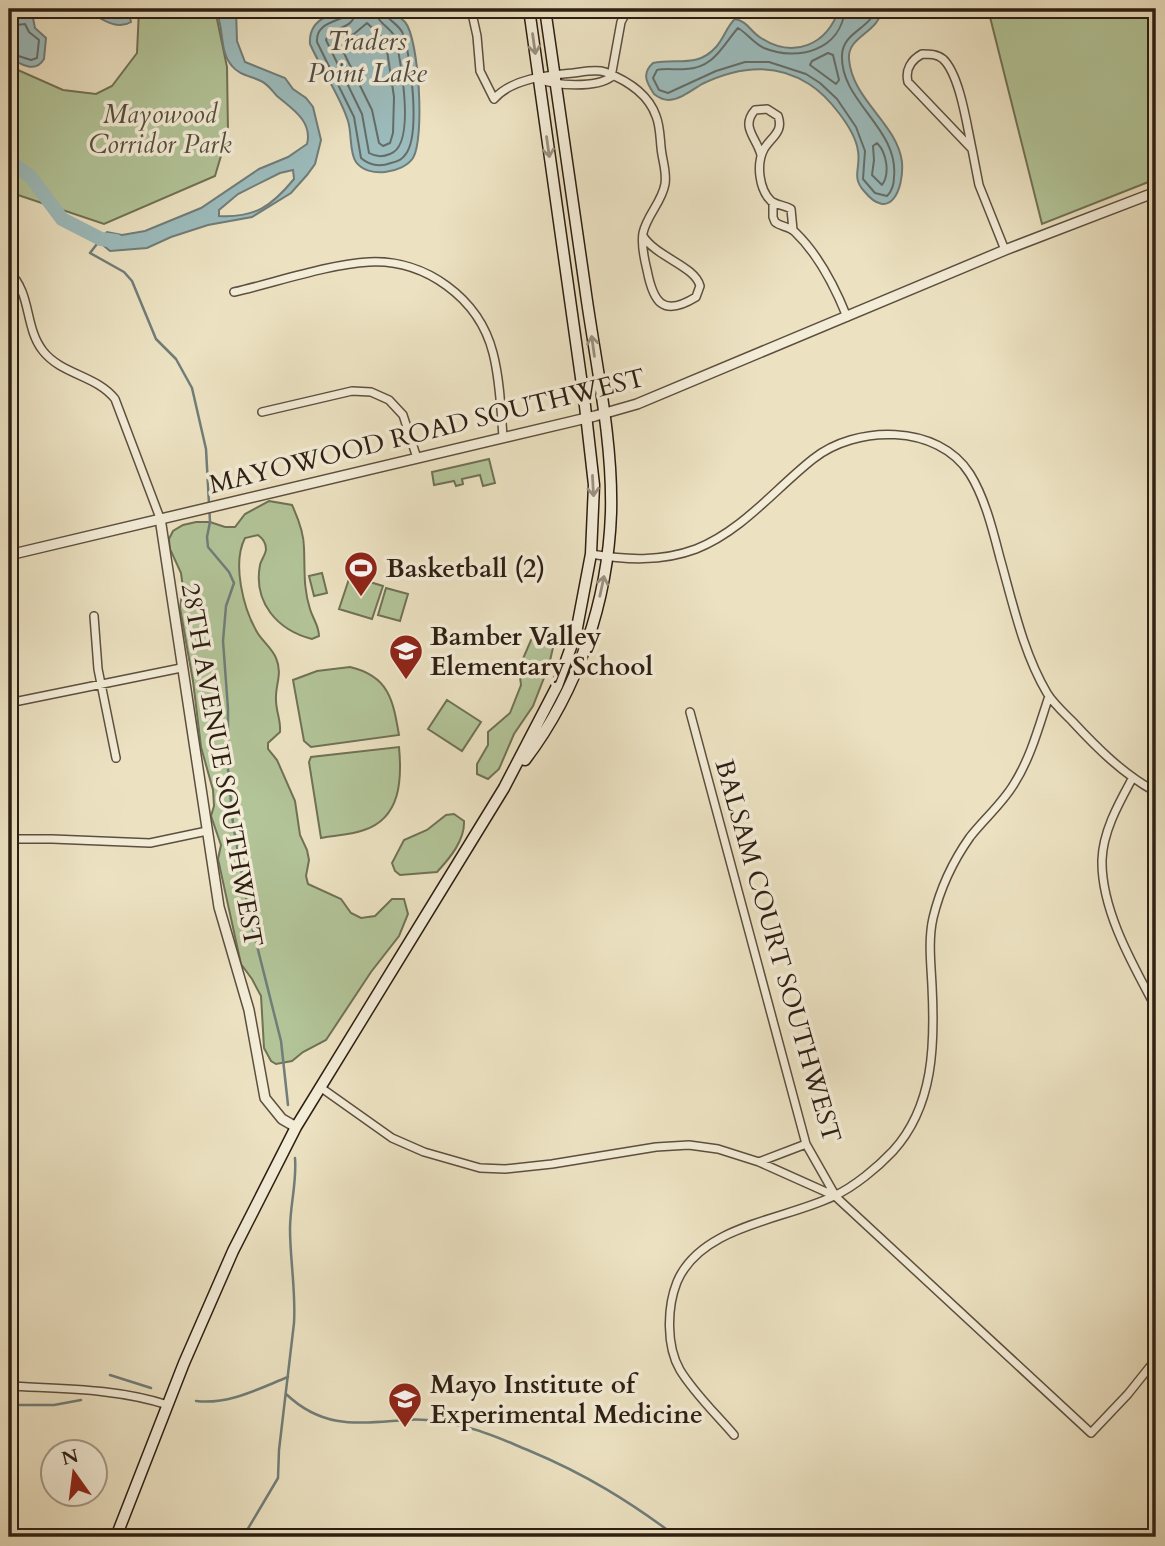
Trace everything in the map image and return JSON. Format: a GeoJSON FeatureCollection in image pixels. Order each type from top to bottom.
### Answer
{"type":"FeatureCollection","features":[{"type":"Feature","properties":{"kind":"main road"},"geometry":{"type":"LineString","coordinates":[[116,1537],[209,1301],[233,1251],[296,1128],[504,788],[558,685],[576,634],[591,554],[594,485],[529,9]]}},
{"type":"Feature","properties":{"kind":"main road"},"geometry":{"type":"LineString","coordinates":[[504,788],[539,741],[559,708],[578,665],[595,615],[607,557],[611,512],[603,414],[545,9]]}},
{"type":"Feature","properties":{"kind":"street"},"geometry":{"type":"LineString","coordinates":[[471,9],[480,71],[494,99],[510,86],[539,79],[556,80],[603,72],[628,83],[642,94],[652,107],[658,125],[665,185],[643,236],[651,292],[656,300],[665,305],[696,297],[700,286],[696,276],[665,257],[643,236]]}},
{"type":"Feature","properties":{"kind":"street"},"geometry":{"type":"LineString","coordinates":[[617,9],[621,22]]}},
{"type":"Feature","properties":{"kind":"street"},"geometry":{"type":"LineString","coordinates":[[611,77],[621,22],[628,9]]}},
{"type":"Feature","properties":{"kind":"street"},"geometry":{"type":"LineString","coordinates":[[972,149],[910,86],[907,73],[910,64],[918,56],[936,55],[947,65],[957,90],[972,149],[979,185],[1005,250]]}},
{"type":"Feature","properties":{"kind":"street"},"geometry":{"type":"LineString","coordinates":[[761,155],[780,125],[778,116],[767,109],[755,110],[747,124],[761,155],[762,185],[773,203],[772,216],[775,222],[793,230],[828,276],[847,317]]}},
{"type":"Feature","properties":{"kind":"street","name":"MAYOWOOD ROAD SOUTHWEST"},"geometry":{"type":"LineString","coordinates":[[9,555],[603,414],[653,398],[1005,250],[1156,192]]}},
{"type":"Feature","properties":{"kind":"street"},"geometry":{"type":"LineString","coordinates":[[773,203],[790,209],[793,230]]}},
{"type":"Feature","properties":{"kind":"street"},"geometry":{"type":"LineString","coordinates":[[234,292],[369,262],[393,263],[429,275],[466,302],[484,330],[495,362],[503,438]]}},
{"type":"Feature","properties":{"kind":"street"},"geometry":{"type":"LineString","coordinates":[[9,272],[22,289],[34,335],[43,351],[58,365],[101,386],[115,399],[160,518]]}},
{"type":"Feature","properties":{"kind":"street"},"geometry":{"type":"LineString","coordinates":[[262,412],[352,391],[372,391],[389,400],[403,415],[417,458]]}},
{"type":"Feature","properties":{"kind":"street"},"geometry":{"type":"LineString","coordinates":[[591,554],[643,559],[681,554],[697,548],[725,533],[814,457],[840,443],[866,436],[891,434],[928,442],[945,449],[969,472],[974,482],[995,536],[1020,633],[1049,696],[1093,744],[1132,779],[1156,792]]}},
{"type":"Feature","properties":{"kind":"street","name":"28TH AVENUE SOUTHWEST"},"geometry":{"type":"LineString","coordinates":[[160,518],[219,907],[249,1010],[265,1098],[282,1119],[296,1128]]}},
{"type":"Feature","properties":{"kind":"street"},"geometry":{"type":"LineString","coordinates":[[94,617],[101,685],[116,758]]}},
{"type":"Feature","properties":{"kind":"street"},"geometry":{"type":"LineString","coordinates":[[9,703],[181,668]]}},
{"type":"Feature","properties":{"kind":"street"},"geometry":{"type":"LineString","coordinates":[[734,1435],[680,1370],[674,1356],[670,1315],[678,1281],[689,1262],[711,1243],[774,1216],[835,1196],[893,1151],[908,1130],[921,1104],[933,1056],[935,1032],[931,937],[941,889],[971,836],[1023,771],[1049,696]]}},
{"type":"Feature","properties":{"kind":"street","name":"BALSAM COURT SOUTHWEST"},"geometry":{"type":"LineString","coordinates":[[690,712],[806,1144],[835,1196]]}},
{"type":"Feature","properties":{"kind":"street"},"geometry":{"type":"LineString","coordinates":[[1132,779],[1106,836],[1102,860],[1104,881],[1121,942],[1156,1008]]}},
{"type":"Feature","properties":{"kind":"street"},"geometry":{"type":"LineString","coordinates":[[9,839],[150,843],[207,831]]}},
{"type":"Feature","properties":{"kind":"street"},"geometry":{"type":"LineString","coordinates":[[320,1087],[392,1138],[424,1152],[480,1168],[505,1170],[656,1147],[689,1145],[718,1149],[759,1162],[835,1196],[1091,1433],[1156,1359]]}},
{"type":"Feature","properties":{"kind":"street"},"geometry":{"type":"LineString","coordinates":[[759,1162],[806,1144]]}},
{"type":"Feature","properties":{"kind":"street"},"geometry":{"type":"LineString","coordinates":[[9,1386],[107,1391],[147,1398],[168,1405]]}},
{"type":"Feature","properties":{"kind":"green space","name":"Mayowood Corridor Park"},"geometry":{"type":"Polygon","coordinates":[[[139,9],[262,9],[217,19],[227,67],[228,132],[215,176],[104,224],[9,192],[9,66],[63,90],[96,94],[112,86],[137,53],[139,9]]]}},
{"type":"Feature","properties":{"kind":"green space"},"geometry":{"type":"Polygon","coordinates":[[[988,9],[1156,9],[1156,179],[1042,224],[988,9]]]}},
{"type":"Feature","properties":{"kind":"green space"},"geometry":{"type":"Polygon","coordinates":[[[489,459],[495,483],[483,486],[480,475],[462,479],[463,484],[456,486],[454,481],[434,485],[432,472],[489,459]]]}},
{"type":"Feature","properties":{"kind":"green space"},"geometry":{"type":"Polygon","coordinates":[[[269,501],[292,505],[298,521],[304,543],[306,593],[319,636],[312,639],[299,635],[288,629],[270,612],[260,591],[260,565],[266,549],[264,541],[258,535],[245,538],[241,548],[239,572],[247,611],[278,664],[276,700],[280,732],[268,743],[268,749],[277,760],[295,801],[300,835],[309,860],[306,876],[308,884],[341,899],[351,913],[361,918],[375,916],[392,899],[404,899],[408,914],[399,936],[371,972],[326,1040],[292,1061],[276,1064],[271,1061],[264,1048],[261,996],[241,964],[218,859],[221,845],[211,816],[214,806],[213,790],[201,747],[180,608],[183,588],[181,573],[170,549],[169,539],[173,531],[196,522],[235,527],[245,514],[269,501]]]}},
{"type":"Feature","properties":{"kind":"green space"},"geometry":{"type":"Polygon","coordinates":[[[322,573],[327,593],[314,596],[309,576],[322,573]]]}},
{"type":"Feature","properties":{"kind":"green space","name":"Basketball (2)"},"geometry":{"type":"Polygon","coordinates":[[[350,576],[383,586],[372,619],[339,609],[350,576]]]}},
{"type":"Feature","properties":{"kind":"green space"},"geometry":{"type":"Polygon","coordinates":[[[386,588],[408,594],[400,621],[378,615],[386,588]]]}},
{"type":"Feature","properties":{"kind":"green space"},"geometry":{"type":"Polygon","coordinates":[[[538,634],[546,634],[555,639],[549,665],[533,706],[514,734],[499,769],[488,779],[477,774],[477,764],[488,745],[488,732],[510,713],[521,685],[519,668],[531,640],[538,634]]]}},
{"type":"Feature","properties":{"kind":"green space"},"geometry":{"type":"Polygon","coordinates":[[[350,667],[373,676],[387,691],[399,735],[311,747],[304,741],[293,680],[317,671],[350,667]]]}},
{"type":"Feature","properties":{"kind":"green space"},"geometry":{"type":"Polygon","coordinates":[[[447,700],[481,722],[462,751],[428,729],[447,700]]]}},
{"type":"Feature","properties":{"kind":"green space"},"geometry":{"type":"Polygon","coordinates":[[[399,747],[399,784],[392,807],[386,816],[364,830],[321,838],[309,762],[311,757],[399,747]]]}},
{"type":"Feature","properties":{"kind":"green space"},"geometry":{"type":"Polygon","coordinates":[[[454,814],[464,821],[462,835],[452,855],[437,872],[400,875],[395,871],[392,863],[404,840],[427,830],[446,815],[454,814]]]}},
{"type":"Feature","properties":{"kind":"water"},"geometry":{"type":"Polygon","coordinates":[[[83,9],[128,9],[131,22],[125,25],[112,24],[83,9]]]}},
{"type":"Feature","properties":{"kind":"water"},"geometry":{"type":"Polygon","coordinates":[[[215,9],[236,9],[237,41],[245,62],[285,78],[313,107],[321,140],[315,164],[291,193],[252,217],[208,225],[147,248],[110,251],[98,241],[107,232],[122,235],[145,231],[201,208],[259,169],[288,157],[307,144],[307,128],[300,116],[266,84],[232,66],[225,53],[215,9]],[[293,170],[280,173],[238,194],[219,210],[219,216],[243,215],[262,208],[294,179],[293,170]]]}},
{"type":"Feature","properties":{"kind":"water","name":"Traders Point Lake"},"geometry":{"type":"Polygon","coordinates":[[[355,9],[382,10],[399,17],[410,32],[414,47],[419,88],[417,147],[408,163],[385,172],[369,171],[356,162],[345,111],[310,44],[310,35],[318,22],[331,15],[355,9]]]}},
{"type":"Feature","properties":{"kind":"water"},"geometry":{"type":"Polygon","coordinates":[[[839,9],[882,9],[875,24],[853,45],[849,59],[858,87],[892,135],[902,162],[898,191],[888,203],[881,204],[873,200],[860,186],[857,177],[859,157],[856,142],[840,114],[816,89],[796,77],[769,70],[742,71],[715,78],[669,100],[654,94],[647,82],[647,71],[653,63],[694,60],[709,54],[735,19],[773,44],[797,48],[818,40],[834,21],[839,9]]]}},
{"type":"Feature","properties":{"kind":"water"},"geometry":{"type":"Polygon","coordinates":[[[24,14],[33,18],[35,28],[46,38],[44,59],[32,67],[9,58],[9,19],[14,20],[24,14]]]}},
{"type":"Feature","properties":{"kind":"waterway"},"geometry":{"type":"LineString","coordinates":[[9,161],[30,176],[62,219],[101,239],[116,241]]}},
{"type":"Feature","properties":{"kind":"waterway"},"geometry":{"type":"LineString","coordinates":[[100,240],[90,253],[124,272],[132,281],[156,339],[176,359],[192,388],[206,449],[210,522],[208,547],[229,572],[234,583],[226,606],[223,641],[233,824],[249,914],[281,1041],[288,1105]]}},
{"type":"Feature","properties":{"kind":"waterway"},"geometry":{"type":"LineString","coordinates":[[243,1537],[278,1478],[294,1323],[290,1229],[295,1158]]}},
{"type":"Feature","properties":{"kind":"waterway"},"geometry":{"type":"LineString","coordinates":[[110,1375],[151,1388]]}},
{"type":"Feature","properties":{"kind":"waterway"},"geometry":{"type":"LineString","coordinates":[[196,1401],[220,1401],[288,1377]]}},
{"type":"Feature","properties":{"kind":"waterway"},"geometry":{"type":"LineString","coordinates":[[286,1394],[314,1414],[343,1422],[428,1420],[490,1434],[588,1479],[677,1537]]}},
{"type":"Feature","properties":{"kind":"waterway"},"geometry":{"type":"LineString","coordinates":[[9,1405],[54,1405],[81,1400]]}},
{"type":"Feature","properties":{"kind":"place","name":"Basketball (2)"},"geometry":{"type":"Point","coordinates":[361,598]}},
{"type":"Feature","properties":{"kind":"place","name":"Bamber Valley Elementary School"},"geometry":{"type":"Point","coordinates":[406,681]}},
{"type":"Feature","properties":{"kind":"place","name":"Mayo Institute of Experimental Medicine"},"geometry":{"type":"Point","coordinates":[405,1429]}}]}
